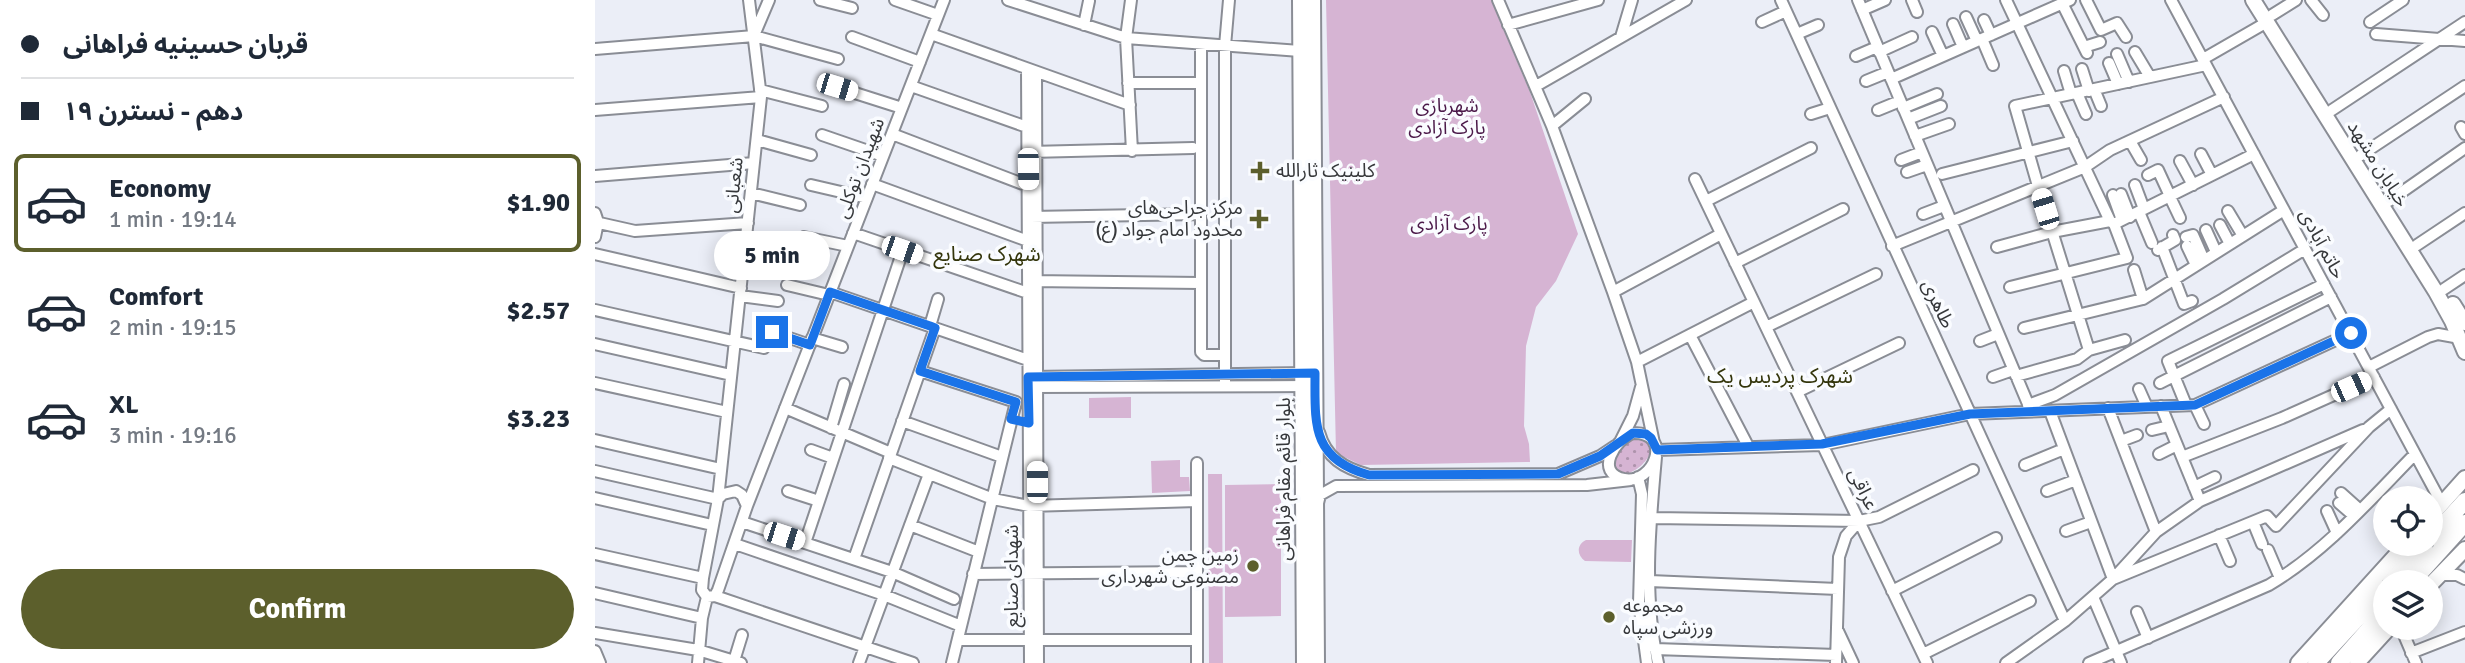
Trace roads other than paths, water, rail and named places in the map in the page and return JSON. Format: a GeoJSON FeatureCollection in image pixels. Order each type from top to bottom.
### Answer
{"type":"FeatureCollection","features":[{"type":"Feature","properties":{"kind":"highway"},"geometry":{"type":"LineString","coordinates":[[2443,525],[2465,501]]}},
{"type":"Feature","properties":{"kind":"highway"},"geometry":{"type":"LineString","coordinates":[[2423,570],[2465,523]]}},
{"type":"Feature","properties":{"kind":"highway"},"geometry":{"type":"LineString","coordinates":[[2402,570],[2414,556]]}},
{"type":"Feature","properties":{"kind":"highway"},"geometry":{"type":"LineString","coordinates":[[2316,663],[2373,601]]}},
{"type":"Feature","properties":{"kind":"highway"},"geometry":{"type":"LineString","coordinates":[[2339,663],[2373,625]]}},
{"type":"Feature","properties":{"kind":"main road","name":"بلوار قائم مقام فراهانی"},"geometry":{"type":"LineString","coordinates":[[1300,0],[1309,380],[1315,421],[1317,663]]}},
{"type":"Feature","properties":{"kind":"main road","name":"بلوار قائم مقام فراهانی"},"geometry":{"type":"LineString","coordinates":[[1304,663],[1313,0]]}},
{"type":"Feature","properties":{"kind":"main road","name":"خیابان مشهد"},"geometry":{"type":"LineString","coordinates":[[2253,0],[2436,292],[2465,352]]}},
{"type":"Feature","properties":{"kind":"main road","name":"خیابان مشهد"},"geometry":{"type":"LineString","coordinates":[[2262,0],[2267,20],[2332,110],[2465,324]]}},
{"type":"Feature","properties":{"kind":"main road"},"geometry":{"type":"LineString","coordinates":[[2443,503],[2463,482]]}},
{"type":"Feature","properties":{"kind":"main road"},"geometry":{"type":"LineString","coordinates":[[2443,572],[2465,550]]}},
{"type":"Feature","properties":{"kind":"main road"},"geometry":{"type":"LineString","coordinates":[[2298,663],[2395,556]]}},
{"type":"Feature","properties":{"kind":"main road"},"geometry":{"type":"LineString","coordinates":[[2357,663],[2378,640]]}},
{"type":"Feature","properties":{"kind":"street","name":"شعبانی"},"geometry":{"type":"LineString","coordinates":[[703,578],[718,499],[761,93],[749,0]]}},
{"type":"Feature","properties":{"kind":"street"},"geometry":{"type":"LineString","coordinates":[[754,36],[769,0]]}},
{"type":"Feature","properties":{"kind":"street"},"geometry":{"type":"LineString","coordinates":[[820,0],[852,8]]}},
{"type":"Feature","properties":{"kind":"street"},"geometry":{"type":"LineString","coordinates":[[895,0],[938,15]]}},
{"type":"Feature","properties":{"kind":"street","name":"شهیدان توکلی"},"geometry":{"type":"LineString","coordinates":[[698,663],[702,618],[735,544],[747,506],[944,0]]}},
{"type":"Feature","properties":{"kind":"street"},"geometry":{"type":"LineString","coordinates":[[1008,0],[1126,38],[1300,51]]}},
{"type":"Feature","properties":{"kind":"street"},"geometry":{"type":"LineString","coordinates":[[1131,0],[1126,38],[1132,151]]}},
{"type":"Feature","properties":{"kind":"street"},"geometry":{"type":"LineString","coordinates":[[1225,386],[1225,46],[1229,0]]}},
{"type":"Feature","properties":{"kind":"street"},"geometry":{"type":"LineString","coordinates":[[1498,0],[1552,126],[1637,362],[1656,450],[1649,603],[1658,663]]}},
{"type":"Feature","properties":{"kind":"street"},"geometry":{"type":"LineString","coordinates":[[1508,24],[1598,0]]}},
{"type":"Feature","properties":{"kind":"street"},"geometry":{"type":"LineString","coordinates":[[1621,37],[1632,0]]}},
{"type":"Feature","properties":{"kind":"street"},"geometry":{"type":"LineString","coordinates":[[1536,86],[1686,0]]}},
{"type":"Feature","properties":{"kind":"street"},"geometry":{"type":"LineString","coordinates":[[1885,0],[1860,5],[2029,408]]}},
{"type":"Feature","properties":{"kind":"street"},"geometry":{"type":"LineString","coordinates":[[1912,0],[1917,12]]}},
{"type":"Feature","properties":{"kind":"street"},"geometry":{"type":"LineString","coordinates":[[2006,0],[2085,167],[2126,217],[2157,247],[2175,278],[2185,304],[2192,300]]}},
{"type":"Feature","properties":{"kind":"street"},"geometry":{"type":"LineString","coordinates":[[2086,0],[2101,30],[2117,23],[2126,37]]}},
{"type":"Feature","properties":{"kind":"street","name":"حاتم آبادی"},"geometry":{"type":"LineString","coordinates":[[2171,0],[2432,486]]}},
{"type":"Feature","properties":{"kind":"street"},"geometry":{"type":"LineString","coordinates":[[2089,350],[2015,106],[2150,77],[2205,62],[2295,0]]}},
{"type":"Feature","properties":{"kind":"street"},"geometry":{"type":"LineString","coordinates":[[2311,0],[2323,15]]}},
{"type":"Feature","properties":{"kind":"street"},"geometry":{"type":"LineString","coordinates":[[2370,22],[2403,0]]}},
{"type":"Feature","properties":{"kind":"street"},"geometry":{"type":"LineString","coordinates":[[1084,24],[1089,1]]}},
{"type":"Feature","properties":{"kind":"street"},"geometry":{"type":"LineString","coordinates":[[1865,81],[1889,76],[1943,56],[2066,1],[2086,50],[2099,42]]}},
{"type":"Feature","properties":{"kind":"street"},"geometry":{"type":"LineString","coordinates":[[1762,22],[1785,3]]}},
{"type":"Feature","properties":{"kind":"street","name":"طاهری"},"geometry":{"type":"LineString","coordinates":[[1785,3],[1892,246],[2065,621]]}},
{"type":"Feature","properties":{"kind":"street"},"geometry":{"type":"LineString","coordinates":[[1966,17],[1983,38],[1993,65]]}},
{"type":"Feature","properties":{"kind":"street"},"geometry":{"type":"LineString","coordinates":[[1983,38],[1984,20]]}},
{"type":"Feature","properties":{"kind":"street"},"geometry":{"type":"LineString","coordinates":[[2332,110],[2465,22]]}},
{"type":"Feature","properties":{"kind":"street"},"geometry":{"type":"LineString","coordinates":[[1953,24],[1963,47]]}},
{"type":"Feature","properties":{"kind":"street"},"geometry":{"type":"LineString","coordinates":[[1797,34],[1818,25]]}},
{"type":"Feature","properties":{"kind":"street"},"geometry":{"type":"LineString","coordinates":[[1931,32],[1943,56]]}},
{"type":"Feature","properties":{"kind":"street"},"geometry":{"type":"LineString","coordinates":[[931,34],[1129,105]]}},
{"type":"Feature","properties":{"kind":"street"},"geometry":{"type":"LineString","coordinates":[[2376,34],[2465,41]]}},
{"type":"Feature","properties":{"kind":"street"},"geometry":{"type":"LineString","coordinates":[[595,49],[754,36],[838,59]]}},
{"type":"Feature","properties":{"kind":"street"},"geometry":{"type":"LineString","coordinates":[[852,37],[920,62]]}},
{"type":"Feature","properties":{"kind":"street"},"geometry":{"type":"LineString","coordinates":[[1856,57],[1912,37]]}},
{"type":"Feature","properties":{"kind":"street"},"geometry":{"type":"LineString","coordinates":[[1201,44],[1202,352],[1204,355],[1225,355]]}},
{"type":"Feature","properties":{"kind":"street"},"geometry":{"type":"LineString","coordinates":[[2135,52],[2150,77]]}},
{"type":"Feature","properties":{"kind":"street"},"geometry":{"type":"LineString","coordinates":[[2113,58],[2124,83]]}},
{"type":"Feature","properties":{"kind":"street"},"geometry":{"type":"LineString","coordinates":[[2082,69],[2087,114]]}},
{"type":"Feature","properties":{"kind":"street","name":"شهدای صنایع"},"geometry":{"type":"LineString","coordinates":[[1032,70],[1033,573],[1034,639],[1038,663]]}},
{"type":"Feature","properties":{"kind":"street"},"geometry":{"type":"LineString","coordinates":[[2064,71],[2083,92],[2102,106]]}},
{"type":"Feature","properties":{"kind":"street"},"geometry":{"type":"LineString","coordinates":[[1128,83],[1201,83]]}},
{"type":"Feature","properties":{"kind":"street"},"geometry":{"type":"LineString","coordinates":[[911,86],[1027,127]]}},
{"type":"Feature","properties":{"kind":"street"},"geometry":{"type":"LineString","coordinates":[[2361,155],[2465,86]]}},
{"type":"Feature","properties":{"kind":"street"},"geometry":{"type":"LineString","coordinates":[[837,87],[902,108]]}},
{"type":"Feature","properties":{"kind":"street","name":"شهدای صنایع"},"geometry":{"type":"LineString","coordinates":[[1032,91],[1027,127],[1032,152],[1028,186],[1032,217],[1028,241],[1032,281],[1028,293],[1028,360],[1033,382],[1029,423],[1033,506]]}},
{"type":"Feature","properties":{"kind":"street"},"geometry":{"type":"LineString","coordinates":[[595,110],[761,93],[822,106]]}},
{"type":"Feature","properties":{"kind":"street"},"geometry":{"type":"LineString","coordinates":[[1904,109],[1937,94]]}},
{"type":"Feature","properties":{"kind":"street"},"geometry":{"type":"LineString","coordinates":[[1892,246],[2085,167],[2110,150],[2224,97]]}},
{"type":"Feature","properties":{"kind":"street"},"geometry":{"type":"LineString","coordinates":[[1552,126],[1585,99]]}},
{"type":"Feature","properties":{"kind":"street"},"geometry":{"type":"LineString","coordinates":[[1878,110],[1941,106]]}},
{"type":"Feature","properties":{"kind":"street"},"geometry":{"type":"LineString","coordinates":[[1811,114],[1830,108]]}},
{"type":"Feature","properties":{"kind":"street"},"geometry":{"type":"LineString","coordinates":[[1915,136],[1949,124]]}},
{"type":"Feature","properties":{"kind":"street"},"geometry":{"type":"LineString","coordinates":[[892,134],[1028,186]]}},
{"type":"Feature","properties":{"kind":"street"},"geometry":{"type":"LineString","coordinates":[[822,135],[883,156]]}},
{"type":"Feature","properties":{"kind":"street"},"geometry":{"type":"LineString","coordinates":[[757,140],[811,155]]}},
{"type":"Feature","properties":{"kind":"street"},"geometry":{"type":"LineString","coordinates":[[1942,174],[2073,141]]}},
{"type":"Feature","properties":{"kind":"street"},"geometry":{"type":"LineString","coordinates":[[2130,141],[2141,160]]}},
{"type":"Feature","properties":{"kind":"street"},"geometry":{"type":"LineString","coordinates":[[1032,152],[1193,148]]}},
{"type":"Feature","properties":{"kind":"street"},"geometry":{"type":"LineString","coordinates":[[1706,201],[1811,148]]}},
{"type":"Feature","properties":{"kind":"street"},"geometry":{"type":"LineString","coordinates":[[2389,201],[2465,148]]}},
{"type":"Feature","properties":{"kind":"street"},"geometry":{"type":"LineString","coordinates":[[1901,160],[1922,152]]}},
{"type":"Feature","properties":{"kind":"street"},"geometry":{"type":"LineString","coordinates":[[2201,154],[2212,175]]}},
{"type":"Feature","properties":{"kind":"street"},"geometry":{"type":"LineString","coordinates":[[1997,247],[2052,232],[2126,217],[2254,154]]}},
{"type":"Feature","properties":{"kind":"street"},"geometry":{"type":"LineString","coordinates":[[2180,161],[2193,185]]}},
{"type":"Feature","properties":{"kind":"street"},"geometry":{"type":"LineString","coordinates":[[595,176],[754,163]]}},
{"type":"Feature","properties":{"kind":"street"},"geometry":{"type":"LineString","coordinates":[[1907,172],[1927,165]]}},
{"type":"Feature","properties":{"kind":"street"},"geometry":{"type":"LineString","coordinates":[[2148,174],[2158,170],[2180,218]]}},
{"type":"Feature","properties":{"kind":"street","name":"عراقی"},"geometry":{"type":"LineString","coordinates":[[1695,179],[1925,659]]}},
{"type":"Feature","properties":{"kind":"street"},"geometry":{"type":"LineString","coordinates":[[872,184],[1028,241]]}},
{"type":"Feature","properties":{"kind":"street"},"geometry":{"type":"LineString","coordinates":[[811,186],[867,198]]}},
{"type":"Feature","properties":{"kind":"street"},"geometry":{"type":"LineString","coordinates":[[2010,287],[2127,258],[2126,217],[2135,186]]}},
{"type":"Feature","properties":{"kind":"street"},"geometry":{"type":"LineString","coordinates":[[751,193],[800,205]]}},
{"type":"Feature","properties":{"kind":"street"},"geometry":{"type":"LineString","coordinates":[[2117,195],[2126,217]]}},
{"type":"Feature","properties":{"kind":"street"},"geometry":{"type":"LineString","coordinates":[[1923,214],[1944,206]]}},
{"type":"Feature","properties":{"kind":"street"},"geometry":{"type":"LineString","coordinates":[[1735,263],[1843,209]]}},
{"type":"Feature","properties":{"kind":"street"},"geometry":{"type":"LineString","coordinates":[[2024,328],[2143,299],[2284,210]]}},
{"type":"Feature","properties":{"kind":"street"},"geometry":{"type":"LineString","coordinates":[[2228,211],[2243,236]]}},
{"type":"Feature","properties":{"kind":"street"},"geometry":{"type":"LineString","coordinates":[[2417,246],[2465,213]]}},
{"type":"Feature","properties":{"kind":"street"},"geometry":{"type":"LineString","coordinates":[[1032,217],[1200,214]]}},
{"type":"Feature","properties":{"kind":"street"},"geometry":{"type":"LineString","coordinates":[[595,237],[596,219],[635,232],[748,223]]}},
{"type":"Feature","properties":{"kind":"street"},"geometry":{"type":"LineString","coordinates":[[2220,225],[2230,244]]}},
{"type":"Feature","properties":{"kind":"street"},"geometry":{"type":"LineString","coordinates":[[2206,230],[2217,252]]}},
{"type":"Feature","properties":{"kind":"street"},"geometry":{"type":"LineString","coordinates":[[853,233],[1028,293]]}},
{"type":"Feature","properties":{"kind":"street"},"geometry":{"type":"LineString","coordinates":[[1613,292],[1721,234]]}},
{"type":"Feature","properties":{"kind":"street"},"geometry":{"type":"LineString","coordinates":[[2157,247],[2175,240],[2173,234]]}},
{"type":"Feature","properties":{"kind":"street"},"geometry":{"type":"LineString","coordinates":[[2187,242],[2193,234],[2200,262]]}},
{"type":"Feature","properties":{"kind":"street"},"geometry":{"type":"LineString","coordinates":[[804,237],[848,246]]}},
{"type":"Feature","properties":{"kind":"street"},"geometry":{"type":"LineString","coordinates":[[745,245],[785,253]]}},
{"type":"Feature","properties":{"kind":"street"},"geometry":{"type":"LineString","coordinates":[[2029,408],[2223,299],[2305,249]]}},
{"type":"Feature","properties":{"kind":"street"},"geometry":{"type":"LineString","coordinates":[[837,430],[883,310],[902,250]]}},
{"type":"Feature","properties":{"kind":"street"},"geometry":{"type":"LineString","coordinates":[[595,254],[778,301]]}},
{"type":"Feature","properties":{"kind":"street"},"geometry":{"type":"LineString","coordinates":[[2134,270],[2143,299]]}},
{"type":"Feature","properties":{"kind":"street"},"geometry":{"type":"LineString","coordinates":[[1766,327],[1876,274]]}},
{"type":"Feature","properties":{"kind":"street"},"geometry":{"type":"LineString","coordinates":[[2444,289],[2465,275]]}},
{"type":"Feature","properties":{"kind":"street"},"geometry":{"type":"LineString","coordinates":[[1032,281],[1200,283]]}},
{"type":"Feature","properties":{"kind":"street"},"geometry":{"type":"LineString","coordinates":[[2204,424],[2174,377],[2168,361],[2324,284]]}},
{"type":"Feature","properties":{"kind":"street"},"geometry":{"type":"LineString","coordinates":[[787,285],[830,293],[1028,360]]}},
{"type":"Feature","properties":{"kind":"street"},"geometry":{"type":"LineString","coordinates":[[2160,383],[2331,297]]}},
{"type":"Feature","properties":{"kind":"street"},"geometry":{"type":"LineString","coordinates":[[853,559],[920,371],[938,299]]}},
{"type":"Feature","properties":{"kind":"street"},"geometry":{"type":"LineString","coordinates":[[1637,362],[1754,302]]}},
{"type":"Feature","properties":{"kind":"street"},"geometry":{"type":"LineString","coordinates":[[595,310],[764,348]]}},
{"type":"Feature","properties":{"kind":"street"},"geometry":{"type":"LineString","coordinates":[[772,332],[842,347]]}},
{"type":"Feature","properties":{"kind":"street"},"geometry":{"type":"LineString","coordinates":[[1656,450],[1822,444],[1970,414],[2029,408],[2050,411],[2190,405],[2351,333]]}},
{"type":"Feature","properties":{"kind":"street"},"geometry":{"type":"LineString","coordinates":[[1980,341],[1998,334]]}},
{"type":"Feature","properties":{"kind":"street"},"geometry":{"type":"LineString","coordinates":[[2174,472],[2184,463],[2283,418],[2371,372],[2428,337],[2438,334],[2459,338]]}},
{"type":"Feature","properties":{"kind":"street"},"geometry":{"type":"LineString","coordinates":[[1690,335],[1748,446]]}},
{"type":"Feature","properties":{"kind":"street"},"geometry":{"type":"LineString","coordinates":[[1993,377],[2077,359],[2089,350],[2125,340]]}},
{"type":"Feature","properties":{"kind":"street"},"geometry":{"type":"LineString","coordinates":[[1797,392],[1899,343]]}},
{"type":"Feature","properties":{"kind":"street"},"geometry":{"type":"LineString","coordinates":[[595,344],[731,375]]}},
{"type":"Feature","properties":{"kind":"street"},"geometry":{"type":"LineString","coordinates":[[920,371],[1016,402],[952,663]]}},
{"type":"Feature","properties":{"kind":"street"},"geometry":{"type":"LineString","coordinates":[[1033,382],[1225,374],[1309,380]]}},
{"type":"Feature","properties":{"kind":"street"},"geometry":{"type":"LineString","coordinates":[[1033,382],[1225,386],[1309,380]]}},
{"type":"Feature","properties":{"kind":"street"},"geometry":{"type":"LineString","coordinates":[[595,383],[727,412]]}},
{"type":"Feature","properties":{"kind":"street"},"geometry":{"type":"LineString","coordinates":[[805,543],[833,458],[844,384]]}},
{"type":"Feature","properties":{"kind":"street"},"geometry":{"type":"LineString","coordinates":[[1634,479],[1620,478],[1613,474],[1609,459],[1633,416],[1642,384]]}},
{"type":"Feature","properties":{"kind":"street"},"geometry":{"type":"LineString","coordinates":[[2139,389],[2147,407]]}},
{"type":"Feature","properties":{"kind":"street"},"geometry":{"type":"LineString","coordinates":[[2161,406],[2200,501]]}},
{"type":"Feature","properties":{"kind":"street"},"geometry":{"type":"LineString","coordinates":[[785,408],[929,474],[993,499],[1033,506],[1197,501]]}},
{"type":"Feature","properties":{"kind":"street"},"geometry":{"type":"LineString","coordinates":[[2108,408],[2156,532]]}},
{"type":"Feature","properties":{"kind":"street"},"geometry":{"type":"LineString","coordinates":[[2113,579],[2267,516],[2276,526],[2369,427],[2391,409]]}},
{"type":"Feature","properties":{"kind":"street"},"geometry":{"type":"LineString","coordinates":[[2050,411],[2113,579]]}},
{"type":"Feature","properties":{"kind":"street"},"geometry":{"type":"LineString","coordinates":[[1011,419],[1029,423]]}},
{"type":"Feature","properties":{"kind":"street"},"geometry":{"type":"LineString","coordinates":[[902,421],[1002,457]]}},
{"type":"Feature","properties":{"kind":"street"},"geometry":{"type":"LineString","coordinates":[[1315,421],[1323,445],[1333,458],[1350,470],[1369,475],[1558,474],[1600,456],[1628,435],[1639,433],[1646,434],[1656,450]]}},
{"type":"Feature","properties":{"kind":"street"},"geometry":{"type":"LineString","coordinates":[[2153,430],[2169,426]]}},
{"type":"Feature","properties":{"kind":"street"},"geometry":{"type":"LineString","coordinates":[[2006,663],[2065,621],[2113,579],[2156,532],[2200,501],[2369,427]]}},
{"type":"Feature","properties":{"kind":"street"},"geometry":{"type":"LineString","coordinates":[[2121,441],[2137,435]]}},
{"type":"Feature","properties":{"kind":"street"},"geometry":{"type":"LineString","coordinates":[[595,440],[721,469]]}},
{"type":"Feature","properties":{"kind":"street"},"geometry":{"type":"LineString","coordinates":[[2159,454],[2177,445]]}},
{"type":"Feature","properties":{"kind":"street"},"geometry":{"type":"LineString","coordinates":[[2025,465],[2064,449]]}},
{"type":"Feature","properties":{"kind":"street"},"geometry":{"type":"LineString","coordinates":[[811,450],[833,458]]}},
{"type":"Feature","properties":{"kind":"street"},"geometry":{"type":"LineString","coordinates":[[1316,509],[1320,495],[1336,486],[1587,485],[1634,479],[1649,469],[1656,450]]}},
{"type":"Feature","properties":{"kind":"street"},"geometry":{"type":"LineString","coordinates":[[2089,663],[2280,578],[2316,553],[2415,454]]}},
{"type":"Feature","properties":{"kind":"street"},"geometry":{"type":"LineString","coordinates":[[1197,663],[1198,463]]}},
{"type":"Feature","properties":{"kind":"street"},"geometry":{"type":"LineString","coordinates":[[1350,470],[1349,476],[1356,486]]}},
{"type":"Feature","properties":{"kind":"street"},"geometry":{"type":"LineString","coordinates":[[1652,518],[1859,521],[1879,517],[1972,470]]}},
{"type":"Feature","properties":{"kind":"street"},"geometry":{"type":"LineString","coordinates":[[595,471],[718,499],[723,494],[736,491],[742,495],[747,506]]}},
{"type":"Feature","properties":{"kind":"street"},"geometry":{"type":"LineString","coordinates":[[859,663],[929,474]]}},
{"type":"Feature","properties":{"kind":"street"},"geometry":{"type":"LineString","coordinates":[[2194,487],[2215,477]]}},
{"type":"Feature","properties":{"kind":"street"},"geometry":{"type":"LineString","coordinates":[[1634,479],[1642,494],[1639,603],[1647,663]]}},
{"type":"Feature","properties":{"kind":"street"},"geometry":{"type":"LineString","coordinates":[[2047,491],[2076,480]]}},
{"type":"Feature","properties":{"kind":"street"},"geometry":{"type":"LineString","coordinates":[[788,491],[819,501]]}},
{"type":"Feature","properties":{"kind":"street"},"geometry":{"type":"LineString","coordinates":[[595,498],[712,525]]}},
{"type":"Feature","properties":{"kind":"street"},"geometry":{"type":"LineString","coordinates":[[2340,498],[2357,513]]}},
{"type":"Feature","properties":{"kind":"street"},"geometry":{"type":"LineString","coordinates":[[2327,510],[2337,533]]}},
{"type":"Feature","properties":{"kind":"street"},"geometry":{"type":"LineString","coordinates":[[1655,649],[1836,659],[1839,556],[1846,536],[1859,521]]}},
{"type":"Feature","properties":{"kind":"street"},"geometry":{"type":"LineString","coordinates":[[742,522],[892,572],[954,598]]}},
{"type":"Feature","properties":{"kind":"street"},"geometry":{"type":"LineString","coordinates":[[2066,531],[2091,522]]}},
{"type":"Feature","properties":{"kind":"street"},"geometry":{"type":"LineString","coordinates":[[2253,522],[2280,578]]}},
{"type":"Feature","properties":{"kind":"street"},"geometry":{"type":"LineString","coordinates":[[910,525],[979,552]]}},
{"type":"Feature","properties":{"kind":"street"},"geometry":{"type":"LineString","coordinates":[[2220,536],[2230,561]]}},
{"type":"Feature","properties":{"kind":"street"},"geometry":{"type":"LineString","coordinates":[[1892,591],[1996,538]]}},
{"type":"Feature","properties":{"kind":"street"},"geometry":{"type":"LineString","coordinates":[[735,544],[884,595],[961,626]]}},
{"type":"Feature","properties":{"kind":"street"},"geometry":{"type":"LineString","coordinates":[[595,554],[703,578],[702,590],[711,597],[913,663]]}},
{"type":"Feature","properties":{"kind":"street"},"geometry":{"type":"LineString","coordinates":[[973,574],[1197,572]]}},
{"type":"Feature","properties":{"kind":"street"},"geometry":{"type":"LineString","coordinates":[[2443,578],[2457,575],[2465,579]]}},
{"type":"Feature","properties":{"kind":"street"},"geometry":{"type":"LineString","coordinates":[[1650,581],[1838,589]]}},
{"type":"Feature","properties":{"kind":"street"},"geometry":{"type":"LineString","coordinates":[[595,593],[702,618]]}},
{"type":"Feature","properties":{"kind":"street"},"geometry":{"type":"LineString","coordinates":[[2093,597],[2121,663]]}},
{"type":"Feature","properties":{"kind":"street"},"geometry":{"type":"LineString","coordinates":[[1925,659],[2030,601]]}},
{"type":"Feature","properties":{"kind":"street"},"geometry":{"type":"LineString","coordinates":[[2137,612],[2148,638]]}},
{"type":"Feature","properties":{"kind":"street"},"geometry":{"type":"LineString","coordinates":[[1837,630],[1853,663]]}},
{"type":"Feature","properties":{"kind":"street"},"geometry":{"type":"LineString","coordinates":[[2406,640],[2413,658],[2465,632]]}},
{"type":"Feature","properties":{"kind":"street"},"geometry":{"type":"LineString","coordinates":[[595,633],[698,650],[737,662],[742,635]]}},
{"type":"Feature","properties":{"kind":"street","name":"شهدای صنایع"},"geometry":{"type":"LineString","coordinates":[[1030,663],[1034,639]]}},
{"type":"Feature","properties":{"kind":"street"},"geometry":{"type":"LineString","coordinates":[[958,640],[1197,640]]}},
{"type":"Feature","properties":{"kind":"street"},"geometry":{"type":"LineString","coordinates":[[595,651],[600,663]]}},
{"type":"Feature","properties":{"kind":"place","name":"کلینیک ثارالله"},"geometry":{"type":"Point","coordinates":[1260,171]}},
{"type":"Feature","properties":{"kind":"place","name":"مرکز جراحی‌های محدود امام جواد (ع)"},"geometry":{"type":"Point","coordinates":[1259,219]}},
{"type":"Feature","properties":{"kind":"place","name":"زمین چمن مصنوعی شهرداری"},"geometry":{"type":"Point","coordinates":[1253,566]}},
{"type":"Feature","properties":{"kind":"place","name":"مجموعه ورزشی سپاه"},"geometry":{"type":"Point","coordinates":[1609,617]}},
{"type":"Feature","properties":{"kind":"district","name":"شهرک صنایع"},"geometry":{"type":"Point","coordinates":[987,254]}},
{"type":"Feature","properties":{"kind":"district","name":"شهرک پردیس یک"},"geometry":{"type":"Point","coordinates":[1780,376]}},
{"type":"Feature","properties":{"kind":"park label","name":"شهربازی پارک آزادی"},"geometry":{"type":"Point","coordinates":[1447,117]}},
{"type":"Feature","properties":{"kind":"park label","name":"پارک آزادی"},"geometry":{"type":"Point","coordinates":[1449,224]}}]}
